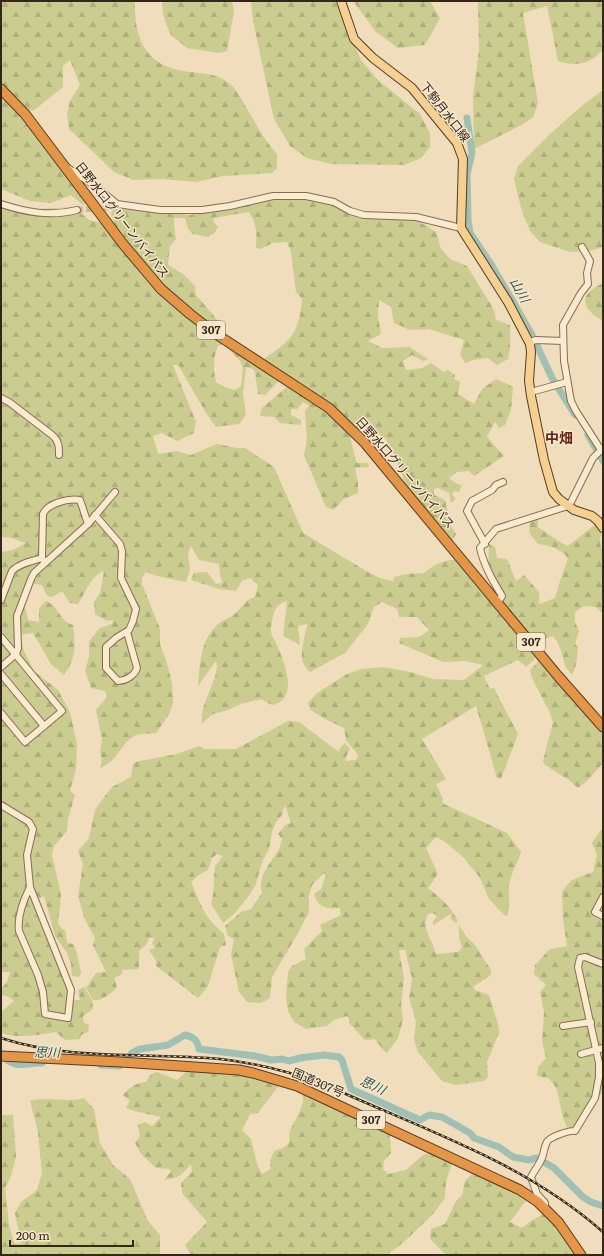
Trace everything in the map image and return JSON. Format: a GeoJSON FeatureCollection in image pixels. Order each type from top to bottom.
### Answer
{"type":"FeatureCollection","features":[{"type":"Feature","properties":{"kind":"highway","name":"日野水口グリーンバイパス"},"geometry":{"type":"LineString","coordinates":[[1,89],[25,114],[123,244],[161,288],[190,314],[216,334],[296,386],[334,413],[364,442],[461,556],[572,692],[603,727]]}},
{"type":"Feature","properties":{"kind":"highway","name":"国道307号"},"geometry":{"type":"LineString","coordinates":[[1,1056],[239,1070],[297,1086],[520,1190],[538,1202],[559,1223],[581,1255]]}},
{"type":"Feature","properties":{"kind":"main road","name":"下駒月水口線"},"geometry":{"type":"LineString","coordinates":[[341,1],[354,39],[373,58],[412,88],[453,138],[460,150],[463,158],[462,228]]}},
{"type":"Feature","properties":{"kind":"main road"},"geometry":{"type":"LineString","coordinates":[[462,228],[532,341],[529,370],[530,392],[549,480],[556,495],[568,506],[578,512],[592,516],[603,528]]}},
{"type":"Feature","properties":{"kind":"street"},"geometry":{"type":"LineString","coordinates":[[64,166],[98,188],[115,206],[160,210],[202,210],[230,206],[273,196],[306,196],[334,202],[350,211],[364,215],[416,217],[462,228]]}},
{"type":"Feature","properties":{"kind":"street"},"geometry":{"type":"LineString","coordinates":[[1,204],[31,213],[56,213],[76,210]]}},
{"type":"Feature","properties":{"kind":"street"},"geometry":{"type":"LineString","coordinates":[[498,602],[502,596],[490,576],[480,548],[496,529],[568,506],[600,451],[574,406],[567,382],[563,341],[563,325],[581,293],[588,284],[587,273],[590,261],[582,247]]}},
{"type":"Feature","properties":{"kind":"street"},"geometry":{"type":"LineString","coordinates":[[532,341],[563,341]]}},
{"type":"Feature","properties":{"kind":"street"},"geometry":{"type":"LineString","coordinates":[[530,392],[567,382]]}},
{"type":"Feature","properties":{"kind":"street"},"geometry":{"type":"LineString","coordinates":[[1,398],[9,402],[52,435],[57,440],[59,445],[59,455]]}},
{"type":"Feature","properties":{"kind":"street"},"geometry":{"type":"LineString","coordinates":[[484,544],[465,510],[472,501],[503,482]]}},
{"type":"Feature","properties":{"kind":"street"},"geometry":{"type":"LineString","coordinates":[[1,667],[16,654],[19,646],[16,620],[34,573],[44,561],[88,524],[115,492]]}},
{"type":"Feature","properties":{"kind":"street"},"geometry":{"type":"LineString","coordinates":[[44,561],[43,514],[45,510],[65,500],[80,500],[88,524]]}},
{"type":"Feature","properties":{"kind":"street"},"geometry":{"type":"LineString","coordinates":[[95,515],[120,544],[122,551],[121,578],[136,609],[129,630],[116,638],[106,647],[106,668],[118,681],[128,679],[137,671],[127,632]]}},
{"type":"Feature","properties":{"kind":"street"},"geometry":{"type":"LineString","coordinates":[[1,600],[3,585],[15,568],[25,563],[44,561]]}},
{"type":"Feature","properties":{"kind":"street"},"geometry":{"type":"LineString","coordinates":[[1,637],[62,711],[25,742],[1,713]]}},
{"type":"Feature","properties":{"kind":"street"},"geometry":{"type":"LineString","coordinates":[[1,674],[44,726]]}},
{"type":"Feature","properties":{"kind":"street"},"geometry":{"type":"LineString","coordinates":[[1,805],[29,822],[33,829],[27,855],[30,887],[71,990],[68,1018],[45,1014],[43,992],[38,974],[19,931],[18,926],[20,917],[30,887]]}},
{"type":"Feature","properties":{"kind":"street"},"geometry":{"type":"LineString","coordinates":[[603,897],[596,912],[603,916]]}},
{"type":"Feature","properties":{"kind":"street"},"geometry":{"type":"LineString","coordinates":[[545,1209],[545,1203],[537,1194],[531,1177],[541,1160],[546,1143],[549,1140],[571,1130],[575,1131],[596,1098],[599,1077],[600,1049],[591,1022],[578,967],[580,958],[585,957],[603,964]]}},
{"type":"Feature","properties":{"kind":"street"},"geometry":{"type":"LineString","coordinates":[[564,1026],[591,1022]]}},
{"type":"Feature","properties":{"kind":"street"},"geometry":{"type":"LineString","coordinates":[[581,1054],[600,1049]]}},
{"type":"Feature","properties":{"kind":"green space"},"geometry":{"type":"Polygon","coordinates":[[[1,1],[135,1],[135,14],[139,37],[150,55],[170,68],[210,74],[228,82],[237,92],[262,135],[277,154],[277,168],[272,173],[223,176],[197,182],[160,179],[133,180],[114,172],[69,129],[67,114],[70,101],[80,85],[70,60],[63,66],[63,87],[33,111],[28,110],[7,88],[1,84],[1,1]]]}},
{"type":"Feature","properties":{"kind":"green space"},"geometry":{"type":"Polygon","coordinates":[[[162,1],[232,1],[234,11],[227,51],[219,53],[187,48],[171,35],[163,14],[162,1]]]}},
{"type":"Feature","properties":{"kind":"green space"},"geometry":{"type":"Polygon","coordinates":[[[251,1],[335,1],[361,60],[379,81],[420,114],[430,134],[430,147],[421,158],[404,165],[331,164],[307,158],[290,146],[274,119],[253,21],[251,1]]]}},
{"type":"Feature","properties":{"kind":"green space"},"geometry":{"type":"Polygon","coordinates":[[[353,1],[430,1],[440,18],[424,45],[398,48],[376,32],[353,1]]]}},
{"type":"Feature","properties":{"kind":"green space"},"geometry":{"type":"Polygon","coordinates":[[[479,1],[603,1],[603,49],[594,58],[583,63],[571,64],[558,61],[547,6],[523,13],[538,103],[533,117],[523,124],[474,149],[473,97],[479,50],[479,1]]]}},
{"type":"Feature","properties":{"kind":"green space"},"geometry":{"type":"Polygon","coordinates":[[[603,90],[603,247],[590,251],[570,252],[540,242],[530,231],[521,208],[514,179],[518,166],[549,135],[584,104],[603,90]]]}},
{"type":"Feature","properties":{"kind":"green space"},"geometry":{"type":"Polygon","coordinates":[[[1,94],[87,202],[83,205],[71,195],[51,203],[30,201],[1,189],[1,94]]]}},
{"type":"Feature","properties":{"kind":"green space"},"geometry":{"type":"Polygon","coordinates":[[[277,197],[315,199],[333,204],[352,214],[415,219],[436,232],[441,249],[450,259],[467,266],[494,310],[496,320],[510,325],[510,348],[508,359],[497,365],[488,358],[473,360],[465,363],[460,354],[464,340],[429,329],[410,330],[394,323],[391,307],[379,300],[378,316],[381,334],[368,341],[382,348],[409,347],[428,359],[423,361],[412,355],[403,361],[406,370],[423,368],[431,363],[444,372],[448,370],[455,375],[454,379],[460,382],[458,394],[474,404],[482,389],[496,379],[513,387],[511,410],[505,425],[499,428],[495,422],[487,437],[504,456],[474,476],[469,471],[457,472],[449,478],[457,484],[462,485],[459,492],[454,491],[452,495],[456,499],[451,503],[449,493],[438,488],[434,489],[434,495],[445,500],[451,526],[456,534],[452,541],[407,488],[395,456],[385,438],[370,429],[359,432],[264,363],[264,359],[281,347],[292,335],[299,320],[301,311],[302,299],[296,292],[291,252],[287,242],[273,243],[260,249],[256,248],[256,229],[249,212],[214,218],[213,221],[218,227],[215,232],[208,237],[193,234],[188,229],[185,218],[174,218],[176,239],[170,246],[168,265],[183,274],[195,286],[196,295],[220,323],[213,328],[160,283],[117,231],[111,213],[118,205],[190,215],[277,197]]]}},
{"type":"Feature","properties":{"kind":"green space"},"geometry":{"type":"Polygon","coordinates":[[[1,207],[38,209],[74,207],[89,220],[102,223],[149,279],[224,342],[222,345],[218,346],[214,359],[214,373],[216,382],[224,387],[235,390],[241,386],[242,364],[227,348],[228,345],[281,379],[265,395],[258,394],[255,372],[253,369],[246,367],[243,394],[246,415],[239,424],[216,427],[206,413],[178,365],[173,365],[196,422],[194,433],[177,441],[162,433],[153,436],[158,454],[177,451],[191,455],[217,444],[245,448],[274,467],[303,533],[380,578],[393,581],[394,577],[407,574],[424,573],[431,567],[440,563],[450,560],[459,560],[537,654],[534,660],[526,667],[518,660],[484,676],[490,689],[494,688],[518,734],[501,779],[497,778],[476,706],[422,739],[446,779],[436,784],[443,799],[442,803],[507,833],[521,852],[509,885],[509,904],[507,916],[504,915],[489,899],[480,878],[464,858],[444,841],[436,837],[426,848],[438,874],[428,888],[445,903],[458,921],[456,923],[451,919],[451,914],[433,925],[433,922],[437,916],[433,913],[428,914],[426,921],[427,932],[436,954],[458,952],[462,947],[459,938],[459,925],[466,936],[475,945],[491,970],[491,975],[473,987],[475,990],[489,995],[498,1024],[499,1033],[487,1062],[488,1077],[484,1081],[456,1085],[442,1081],[418,1052],[414,1040],[416,1022],[409,997],[412,979],[405,950],[399,950],[404,978],[401,1006],[403,1020],[398,1038],[387,1053],[375,1039],[365,1040],[349,1023],[349,1018],[347,1016],[334,1020],[327,1026],[306,1029],[294,1022],[288,1011],[286,996],[288,972],[292,966],[306,959],[304,949],[322,931],[320,925],[341,915],[340,908],[324,907],[316,899],[314,894],[321,889],[326,875],[324,873],[312,885],[309,895],[309,912],[272,977],[270,998],[261,1003],[247,1002],[239,992],[231,955],[234,939],[228,936],[225,926],[241,912],[251,909],[262,893],[261,881],[265,870],[279,850],[281,844],[282,839],[278,834],[285,825],[291,823],[285,805],[282,815],[276,822],[272,832],[269,849],[262,862],[256,884],[251,893],[234,914],[223,923],[211,904],[215,866],[223,856],[217,854],[212,858],[208,870],[191,882],[207,916],[224,934],[226,945],[220,947],[208,986],[198,998],[156,966],[156,961],[149,950],[155,948],[152,943],[155,938],[149,938],[146,945],[139,951],[139,969],[122,970],[122,974],[114,978],[117,987],[109,994],[99,1000],[93,1000],[86,988],[96,973],[106,972],[93,945],[95,938],[85,920],[78,896],[83,864],[78,851],[89,838],[95,810],[112,787],[131,777],[133,764],[135,762],[177,754],[199,746],[205,749],[236,749],[288,721],[299,722],[339,752],[340,748],[345,743],[350,749],[346,757],[346,761],[356,760],[358,755],[346,740],[344,728],[311,710],[308,703],[317,693],[347,674],[361,669],[384,667],[410,672],[433,679],[464,680],[483,665],[465,661],[443,662],[399,643],[400,638],[419,637],[429,630],[417,617],[399,617],[397,609],[382,602],[374,607],[368,624],[345,653],[310,672],[302,661],[307,624],[298,626],[300,645],[283,636],[287,601],[280,604],[276,609],[271,629],[286,670],[288,688],[286,695],[281,701],[272,705],[261,699],[244,703],[213,714],[202,723],[202,715],[206,699],[216,675],[217,668],[216,661],[198,686],[199,670],[204,646],[211,632],[218,624],[235,614],[246,601],[255,597],[258,585],[250,578],[242,581],[236,591],[219,589],[191,580],[194,573],[207,572],[216,584],[223,583],[220,576],[219,564],[199,560],[191,546],[188,554],[190,569],[186,582],[157,576],[146,572],[142,577],[142,584],[160,629],[160,644],[172,683],[173,704],[168,716],[156,733],[139,734],[132,738],[112,761],[100,768],[102,761],[100,751],[102,739],[96,710],[107,697],[105,691],[91,688],[85,671],[89,657],[89,641],[100,628],[112,624],[113,620],[107,621],[95,614],[94,602],[100,593],[104,571],[92,580],[78,604],[70,603],[62,591],[52,597],[47,596],[42,585],[35,584],[25,587],[21,599],[26,610],[28,620],[39,622],[39,608],[46,601],[54,607],[64,620],[73,625],[73,657],[64,675],[51,664],[33,633],[20,635],[24,651],[34,671],[58,690],[70,712],[77,744],[76,769],[70,791],[75,795],[68,819],[67,831],[54,846],[52,855],[61,895],[58,923],[62,929],[65,930],[67,943],[73,944],[77,953],[81,973],[79,977],[72,976],[71,964],[67,953],[55,936],[44,896],[36,900],[69,988],[70,998],[80,1000],[78,990],[84,987],[92,1000],[93,1009],[83,1016],[84,1023],[89,1025],[88,1032],[81,1035],[80,1039],[65,1040],[56,1032],[21,1036],[1,1033],[1,1012],[14,1001],[9,997],[1,995],[1,989],[7,982],[10,972],[1,972],[1,552],[13,550],[26,543],[11,538],[1,537],[1,207]]]}},
{"type":"Feature","properties":{"kind":"green space"},"geometry":{"type":"Polygon","coordinates":[[[603,283],[603,321],[588,309],[585,300],[586,296],[591,290],[603,283]]]}},
{"type":"Feature","properties":{"kind":"green space"},"geometry":{"type":"Polygon","coordinates":[[[290,384],[332,415],[348,429],[357,463],[368,463],[369,467],[355,468],[358,493],[344,499],[333,510],[326,507],[304,455],[307,440],[305,411],[309,406],[303,402],[297,409],[291,409],[291,415],[301,420],[301,425],[280,423],[274,417],[260,416],[262,408],[290,384]]]}},
{"type":"Feature","properties":{"kind":"green space"},"geometry":{"type":"Polygon","coordinates":[[[538,518],[538,527],[568,546],[596,524],[602,533],[600,538],[601,548],[603,549],[603,614],[596,607],[584,606],[575,612],[575,622],[579,631],[575,644],[578,647],[575,669],[572,675],[565,666],[557,641],[552,636],[541,641],[533,640],[505,609],[498,589],[488,570],[489,544],[495,547],[497,558],[507,559],[516,581],[524,575],[539,592],[539,604],[555,598],[568,558],[562,552],[554,548],[538,544],[533,538],[529,531],[531,520],[538,518]]]}},
{"type":"Feature","properties":{"kind":"green space"},"geometry":{"type":"Polygon","coordinates":[[[539,657],[603,729],[603,763],[586,782],[578,788],[569,780],[545,765],[543,761],[553,722],[532,678],[530,670],[537,663],[539,657]]]}},
{"type":"Feature","properties":{"kind":"green space"},"geometry":{"type":"Polygon","coordinates":[[[603,827],[603,1091],[590,1109],[573,1128],[568,1129],[563,1119],[558,1093],[555,1087],[548,1078],[537,1076],[538,1067],[546,1058],[542,1041],[544,1012],[540,992],[546,985],[534,974],[535,965],[550,949],[567,946],[563,920],[562,892],[572,880],[593,872],[597,855],[592,843],[603,827]]]}},
{"type":"Feature","properties":{"kind":"green space"},"geometry":{"type":"Polygon","coordinates":[[[188,1070],[248,1075],[280,1084],[258,1113],[250,1114],[242,1130],[251,1139],[257,1164],[262,1174],[271,1169],[270,1161],[274,1151],[289,1143],[290,1132],[301,1109],[303,1095],[308,1092],[383,1128],[390,1136],[391,1153],[384,1161],[383,1169],[388,1174],[406,1170],[423,1155],[433,1151],[452,1163],[446,1181],[445,1198],[433,1214],[405,1241],[387,1255],[191,1255],[185,1245],[207,1222],[182,1193],[181,1183],[192,1172],[191,1164],[180,1175],[164,1180],[171,1172],[170,1169],[156,1168],[141,1154],[135,1143],[140,1136],[138,1125],[145,1122],[152,1126],[161,1117],[126,1108],[130,1101],[123,1095],[133,1086],[146,1082],[151,1074],[157,1072],[177,1080],[188,1070]]]}},
{"type":"Feature","properties":{"kind":"green space"},"geometry":{"type":"Polygon","coordinates":[[[84,1098],[94,1109],[100,1143],[113,1165],[130,1179],[148,1221],[160,1235],[160,1255],[1,1255],[1,1115],[13,1115],[16,1157],[11,1176],[5,1188],[9,1225],[14,1243],[21,1244],[15,1213],[21,1202],[37,1190],[42,1173],[38,1132],[30,1101],[44,1099],[70,1100],[84,1098]]]}},
{"type":"Feature","properties":{"kind":"green space"},"geometry":{"type":"Polygon","coordinates":[[[475,1171],[528,1198],[510,1222],[522,1228],[545,1213],[558,1228],[576,1255],[446,1255],[430,1239],[431,1229],[445,1224],[456,1201],[462,1195],[465,1181],[475,1171]]]}},
{"type":"Feature","properties":{"kind":"waterway","name":"山川"},"geometry":{"type":"LineString","coordinates":[[467,118],[472,153],[467,174],[468,220],[470,233],[491,264],[516,307],[532,335],[552,378],[575,415]]}},
{"type":"Feature","properties":{"kind":"waterway","name":"山川"},"geometry":{"type":"LineString","coordinates":[[588,435],[603,461]]}},
{"type":"Feature","properties":{"kind":"waterway","name":"思川"},"geometry":{"type":"LineString","coordinates":[[101,1065],[120,1066],[132,1053],[140,1049],[168,1045],[185,1035],[195,1039],[199,1049],[255,1056],[271,1060],[282,1059],[289,1061],[324,1055],[339,1057],[342,1060],[351,1089],[420,1120],[429,1115],[442,1117],[470,1133],[474,1138],[499,1147],[513,1157],[529,1160],[537,1158],[554,1168],[583,1197],[591,1202],[603,1206]]}},
{"type":"Feature","properties":{"kind":"waterway","name":"思川"},"geometry":{"type":"LineString","coordinates":[[7,1060],[21,1065],[42,1063]]}},
{"type":"Feature","properties":{"kind":"tunnel"},"geometry":{"type":"LineString","coordinates":[[77,210],[113,207]]}},
{"type":"Feature","properties":{"kind":"railway"},"geometry":{"type":"LineString","coordinates":[[1,1038],[26,1045],[78,1053],[223,1059],[268,1067],[297,1075],[326,1085],[470,1148],[539,1185],[572,1207],[603,1232]]}},
{"type":"Feature","properties":{"kind":"district","name":"中畑"},"geometry":{"type":"Point","coordinates":[559,438]}}]}
